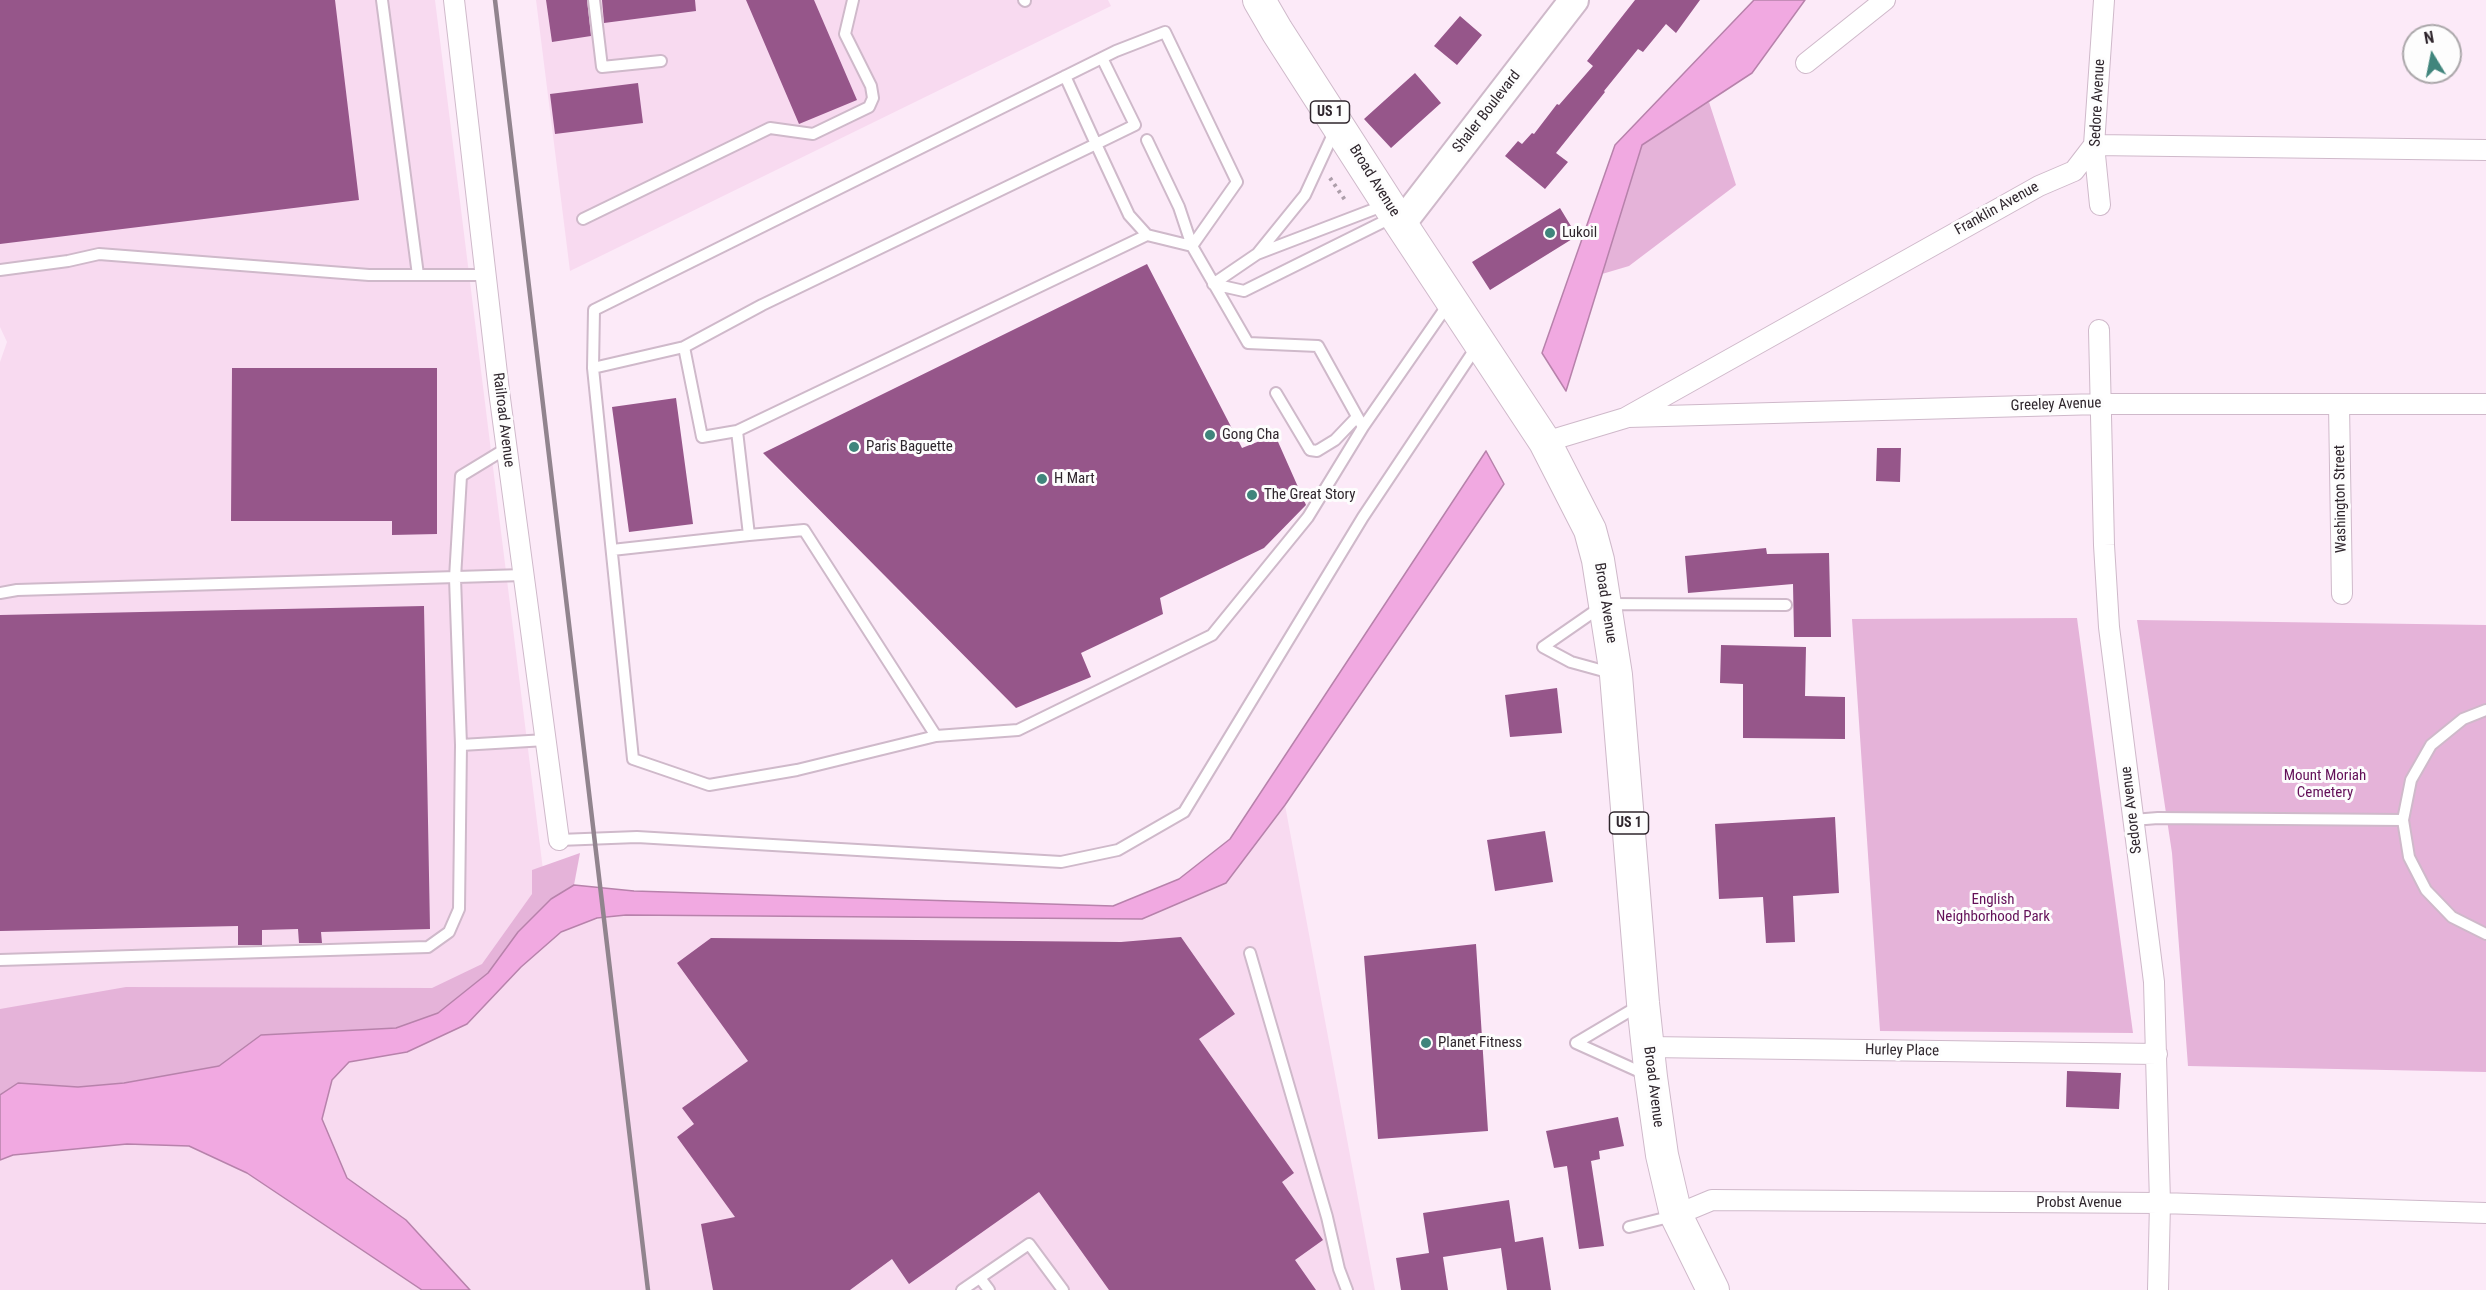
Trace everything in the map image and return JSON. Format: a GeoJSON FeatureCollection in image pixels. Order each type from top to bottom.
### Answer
{"type":"FeatureCollection","features":[{"type":"Feature","properties":{"kind":"main road","name":"Broad Avenue"},"geometry":{"type":"LineString","coordinates":[[1259,0],[1276,31],[1395,215],[1545,442],[1590,530],[1598,560],[1616,675],[1643,1003],[1662,1155],[1676,1215],[1713,1290]]}},
{"type":"Feature","properties":{"kind":"street","name":"Railroad Avenue"},"geometry":{"type":"LineString","coordinates":[[454,0],[507,448],[559,840]]}},
{"type":"Feature","properties":{"kind":"street"},"geometry":{"type":"LineString","coordinates":[[1806,63],[1885,0]]}},
{"type":"Feature","properties":{"kind":"street","name":"Sedore Avenue"},"geometry":{"type":"LineString","coordinates":[[2100,205],[2094,145],[2104,0]]}},
{"type":"Feature","properties":{"kind":"street","name":"Shaler Boulevard"},"geometry":{"type":"LineString","coordinates":[[1395,215],[1564,5]]}},
{"type":"Feature","properties":{"kind":"street"},"geometry":{"type":"LineString","coordinates":[[2094,145],[2486,150]]}},
{"type":"Feature","properties":{"kind":"street","name":"Franklin Avenue"},"geometry":{"type":"LineString","coordinates":[[1545,442],[1625,418],[2039,186],[2074,171],[2094,145]]}},
{"type":"Feature","properties":{"kind":"street","name":"Sedore Avenue"},"geometry":{"type":"LineString","coordinates":[[2099,330],[2109,627],[2154,982],[2160,1203],[2158,1290]]}},
{"type":"Feature","properties":{"kind":"street","name":"Greeley Avenue"},"geometry":{"type":"LineString","coordinates":[[1625,418],[2100,404],[2486,404]]}},
{"type":"Feature","properties":{"kind":"street","name":"Washington Street"},"geometry":{"type":"LineString","coordinates":[[2339,404],[2342,594]]}},
{"type":"Feature","properties":{"kind":"street","name":"Hurley Place"},"geometry":{"type":"LineString","coordinates":[[1649,1062],[2157,1054]]}},
{"type":"Feature","properties":{"kind":"street","name":"Probst Avenue"},"geometry":{"type":"LineString","coordinates":[[1676,1215],[1712,1200],[2160,1203],[2486,1213]]}},
{"type":"Feature","properties":{"kind":"lane"},"geometry":{"type":"LineString","coordinates":[[382,0],[418,275]]}},
{"type":"Feature","properties":{"kind":"lane"},"geometry":{"type":"LineString","coordinates":[[594,0],[602,67],[661,61]]}},
{"type":"Feature","properties":{"kind":"lane"},"geometry":{"type":"LineString","coordinates":[[583,219],[770,128],[813,134],[868,107],[873,98],[871,86],[845,34],[852,0]]}},
{"type":"Feature","properties":{"kind":"lane"},"geometry":{"type":"LineString","coordinates":[[1192,246],[1237,182],[1165,32],[1065,76],[594,310],[593,368],[633,759],[709,785],[797,770],[936,735],[1018,730],[1212,635],[1308,517],[1360,422],[1451,300]]}},
{"type":"Feature","properties":{"kind":"lane"},"geometry":{"type":"LineString","coordinates":[[593,368],[684,347],[762,305],[1135,125],[1102,58]]}},
{"type":"Feature","properties":{"kind":"lane"},"geometry":{"type":"LineString","coordinates":[[1065,76],[1130,215],[1147,235],[1192,246]]}},
{"type":"Feature","properties":{"kind":"lane"},"geometry":{"type":"LineString","coordinates":[[1213,284],[1257,254],[1305,195],[1338,124]]}},
{"type":"Feature","properties":{"kind":"lane"},"geometry":{"type":"LineString","coordinates":[[1147,140],[1179,207],[1192,246],[1248,343],[1318,346],[1360,422]]}},
{"type":"Feature","properties":{"kind":"lane"},"geometry":{"type":"LineString","coordinates":[[1257,254],[1395,215]]}},
{"type":"Feature","properties":{"kind":"lane"},"geometry":{"type":"LineString","coordinates":[[1213,284],[1244,291],[1395,215]]}},
{"type":"Feature","properties":{"kind":"lane"},"geometry":{"type":"LineString","coordinates":[[684,347],[702,437],[737,431],[1147,235]]}},
{"type":"Feature","properties":{"kind":"lane"},"geometry":{"type":"LineString","coordinates":[[0,270],[68,261],[99,254],[369,275],[486,274]]}},
{"type":"Feature","properties":{"kind":"lane"},"geometry":{"type":"LineString","coordinates":[[559,840],[638,837],[1061,862],[1118,850],[1184,812],[1363,517],[1479,343]]}},
{"type":"Feature","properties":{"kind":"lane"},"geometry":{"type":"LineString","coordinates":[[1276,393],[1310,450],[1317,451],[1360,422]]}},
{"type":"Feature","properties":{"kind":"lane"},"geometry":{"type":"LineString","coordinates":[[737,431],[749,536]]}},
{"type":"Feature","properties":{"kind":"lane"},"geometry":{"type":"LineString","coordinates":[[0,960],[428,947],[449,932],[459,909],[461,745],[455,578],[461,477],[507,448]]}},
{"type":"Feature","properties":{"kind":"lane"},"geometry":{"type":"LineString","coordinates":[[612,550],[804,530],[936,735]]}},
{"type":"Feature","properties":{"kind":"lane"},"geometry":{"type":"LineString","coordinates":[[0,593],[29,590],[524,575]]}},
{"type":"Feature","properties":{"kind":"lane"},"geometry":{"type":"LineString","coordinates":[[1616,675],[1571,663],[1543,647],[1605,604],[1785,605]]}},
{"type":"Feature","properties":{"kind":"lane"},"geometry":{"type":"LineString","coordinates":[[2486,710],[2463,719],[2431,745],[2411,780],[2403,820],[2409,857],[2426,890],[2452,917],[2486,934]]}},
{"type":"Feature","properties":{"kind":"lane"},"geometry":{"type":"LineString","coordinates":[[461,745],[546,740]]}},
{"type":"Feature","properties":{"kind":"lane"},"geometry":{"type":"LineString","coordinates":[[2133,820],[2158,818],[2403,820]]}},
{"type":"Feature","properties":{"kind":"lane"},"geometry":{"type":"LineString","coordinates":[[1250,953],[1327,1217],[1339,1269],[1347,1290]]}},
{"type":"Feature","properties":{"kind":"lane"},"geometry":{"type":"LineString","coordinates":[[1643,1003],[1576,1043],[1649,1062]]}},
{"type":"Feature","properties":{"kind":"lane"},"geometry":{"type":"LineString","coordinates":[[1629,1227],[1676,1215]]}},
{"type":"Feature","properties":{"kind":"lane"},"geometry":{"type":"LineString","coordinates":[[962,1290],[1029,1244],[1063,1290]]}},
{"type":"Feature","properties":{"kind":"lane"},"geometry":{"type":"LineString","coordinates":[[980,1278],[989,1290]]}},
{"type":"Feature","properties":{"kind":"path"},"geometry":{"type":"LineString","coordinates":[[1328,175],[1344,200]]}},
{"type":"Feature","properties":{"kind":"shaded area"},"geometry":{"type":"Polygon","coordinates":[[[0,0],[435,0],[545,886],[519,932],[626,915],[1142,919],[1226,883],[1285,805],[1375,1290],[0,1290],[0,362],[7,342],[0,327],[0,0]]]}},
{"type":"Feature","properties":{"kind":"shaded area"},"geometry":{"type":"Polygon","coordinates":[[[536,0],[1108,0],[1111,6],[570,271],[536,0]]]}},
{"type":"Feature","properties":{"kind":"shaded area"},"geometry":{"type":"Polygon","coordinates":[[[1754,0],[1805,0],[1752,73],[1642,145],[1566,391],[1542,353],[1615,145],[1754,0]]]}},
{"type":"Feature","properties":{"kind":"shaded area"},"geometry":{"type":"Polygon","coordinates":[[[1486,451],[1504,484],[1285,805],[1226,883],[1142,919],[626,915],[597,918],[561,932],[521,967],[467,1024],[407,1052],[349,1062],[332,1080],[322,1119],[347,1178],[406,1220],[470,1290],[422,1290],[247,1173],[189,1146],[127,1144],[13,1155],[0,1160],[0,1095],[18,1083],[78,1087],[124,1083],[219,1066],[261,1035],[396,1028],[438,1013],[488,973],[518,932],[551,899],[574,885],[634,891],[1113,906],[1179,879],[1230,839],[1486,451]]]}},
{"type":"Feature","properties":{"kind":"green space"},"geometry":{"type":"Polygon","coordinates":[[[1709,102],[1736,185],[1629,266],[1602,274],[1642,145],[1709,102]]]}},
{"type":"Feature","properties":{"kind":"green space","name":"English Neighborhood Park"},"geometry":{"type":"Polygon","coordinates":[[[2077,618],[2133,1033],[1880,1031],[1852,619],[2077,618]]]}},
{"type":"Feature","properties":{"kind":"green space","name":"Mount Moriah Cemetery"},"geometry":{"type":"Polygon","coordinates":[[[2137,620],[2486,625],[2486,1072],[2188,1066],[2172,853],[2137,620]]]}},
{"type":"Feature","properties":{"kind":"green space"},"geometry":{"type":"Polygon","coordinates":[[[580,853],[574,885],[551,899],[518,932],[488,973],[438,1013],[396,1028],[261,1035],[219,1066],[124,1083],[78,1087],[18,1083],[0,1095],[0,1009],[126,987],[432,988],[482,964],[532,894],[532,870],[580,853]]]}},
{"type":"Feature","properties":{"kind":"building"},"geometry":{"type":"Polygon","coordinates":[[[0,0],[335,0],[359,200],[0,244],[0,0]]]}},
{"type":"Feature","properties":{"kind":"building"},"geometry":{"type":"Polygon","coordinates":[[[546,0],[587,0],[591,36],[552,42],[546,0]]]}},
{"type":"Feature","properties":{"kind":"building"},"geometry":{"type":"Polygon","coordinates":[[[602,0],[695,0],[696,11],[604,23],[602,0]]]}},
{"type":"Feature","properties":{"kind":"building"},"geometry":{"type":"Polygon","coordinates":[[[746,0],[814,0],[857,100],[799,124],[746,0]]]}},
{"type":"Feature","properties":{"kind":"building"},"geometry":{"type":"Polygon","coordinates":[[[1635,0],[1700,0],[1676,33],[1666,24],[1643,52],[1638,49],[1556,153],[1568,162],[1545,189],[1505,156],[1518,141],[1522,144],[1532,133],[1534,134],[1557,104],[1559,105],[1593,66],[1587,61],[1635,0]]]}},
{"type":"Feature","properties":{"kind":"building"},"geometry":{"type":"Polygon","coordinates":[[[1460,16],[1482,35],[1457,65],[1434,46],[1460,16]]]}},
{"type":"Feature","properties":{"kind":"building"},"geometry":{"type":"Polygon","coordinates":[[[1415,73],[1441,103],[1391,148],[1364,119],[1415,73]]]}},
{"type":"Feature","properties":{"kind":"building"},"geometry":{"type":"Polygon","coordinates":[[[638,83],[643,123],[555,134],[550,94],[638,83]]]}},
{"type":"Feature","properties":{"kind":"building"},"geometry":{"type":"Polygon","coordinates":[[[1560,208],[1577,236],[1490,290],[1472,262],[1560,208]]]}},
{"type":"Feature","properties":{"kind":"building","name":"H Mart"},"geometry":{"type":"Polygon","coordinates":[[[1147,264],[1242,448],[1275,435],[1306,505],[1264,548],[1160,598],[1163,614],[1081,653],[1091,677],[1016,708],[763,453],[1147,264]]]}},
{"type":"Feature","properties":{"kind":"building"},"geometry":{"type":"Polygon","coordinates":[[[232,368],[437,368],[437,534],[392,535],[392,521],[231,521],[232,368]]]}},
{"type":"Feature","properties":{"kind":"building"},"geometry":{"type":"Polygon","coordinates":[[[676,398],[693,524],[629,532],[612,407],[676,398]]]}},
{"type":"Feature","properties":{"kind":"building"},"geometry":{"type":"Polygon","coordinates":[[[1877,448],[1901,448],[1900,482],[1876,481],[1877,448]]]}},
{"type":"Feature","properties":{"kind":"building"},"geometry":{"type":"Polygon","coordinates":[[[1766,548],[1767,554],[1829,553],[1831,637],[1794,637],[1793,584],[1688,593],[1685,556],[1766,548]]]}},
{"type":"Feature","properties":{"kind":"building"},"geometry":{"type":"Polygon","coordinates":[[[424,606],[430,929],[321,932],[322,943],[299,943],[298,929],[262,930],[262,945],[238,945],[238,926],[0,931],[0,615],[424,606]]]}},
{"type":"Feature","properties":{"kind":"building"},"geometry":{"type":"Polygon","coordinates":[[[1721,645],[1806,647],[1805,696],[1845,697],[1845,739],[1743,738],[1743,684],[1720,683],[1721,645]]]}},
{"type":"Feature","properties":{"kind":"building"},"geometry":{"type":"Polygon","coordinates":[[[1557,688],[1562,733],[1510,737],[1505,695],[1557,688]]]}},
{"type":"Feature","properties":{"kind":"building"},"geometry":{"type":"Polygon","coordinates":[[[1835,817],[1839,893],[1793,896],[1795,942],[1766,943],[1763,897],[1719,899],[1715,824],[1835,817]]]}},
{"type":"Feature","properties":{"kind":"building"},"geometry":{"type":"Polygon","coordinates":[[[1545,831],[1553,882],[1495,891],[1487,840],[1545,831]]]}},
{"type":"Feature","properties":{"kind":"building"},"geometry":{"type":"Polygon","coordinates":[[[1181,937],[1235,1014],[1199,1039],[1294,1173],[1282,1182],[1323,1240],[1295,1260],[1316,1290],[1109,1290],[1039,1192],[909,1284],[892,1259],[850,1290],[713,1290],[701,1224],[735,1217],[677,1137],[694,1124],[682,1108],[748,1061],[677,963],[711,938],[1121,942],[1181,937]]]}},
{"type":"Feature","properties":{"kind":"building","name":"Planet Fitness"},"geometry":{"type":"Polygon","coordinates":[[[1476,944],[1488,1131],[1378,1139],[1364,956],[1476,944]]]}},
{"type":"Feature","properties":{"kind":"building"},"geometry":{"type":"Polygon","coordinates":[[[2067,1071],[2121,1073],[2119,1109],[2066,1107],[2067,1071]]]}},
{"type":"Feature","properties":{"kind":"building"},"geometry":{"type":"Polygon","coordinates":[[[1618,1117],[1624,1146],[1599,1151],[1600,1159],[1591,1161],[1604,1246],[1579,1249],[1567,1166],[1554,1168],[1546,1131],[1618,1117]]]}},
{"type":"Feature","properties":{"kind":"building"},"geometry":{"type":"Polygon","coordinates":[[[1509,1200],[1515,1242],[1543,1237],[1551,1290],[1507,1290],[1501,1248],[1443,1257],[1448,1290],[1401,1290],[1396,1258],[1429,1253],[1423,1213],[1509,1200]]]}},
{"type":"Feature","properties":{"kind":"railway"},"geometry":{"type":"LineString","coordinates":[[495,0],[648,1290]]}},
{"type":"Feature","properties":{"kind":"place","name":"Lukoil"},"geometry":{"type":"Point","coordinates":[1550,233]}},
{"type":"Feature","properties":{"kind":"place","name":"Gong Cha"},"geometry":{"type":"Point","coordinates":[1210,435]}},
{"type":"Feature","properties":{"kind":"place","name":"Paris Baguette"},"geometry":{"type":"Point","coordinates":[854,447]}},
{"type":"Feature","properties":{"kind":"place","name":"H Mart"},"geometry":{"type":"Point","coordinates":[1042,479]}},
{"type":"Feature","properties":{"kind":"place","name":"The Great Story"},"geometry":{"type":"Point","coordinates":[1252,495]}},
{"type":"Feature","properties":{"kind":"place","name":"Planet Fitness"},"geometry":{"type":"Point","coordinates":[1426,1043]}}]}
